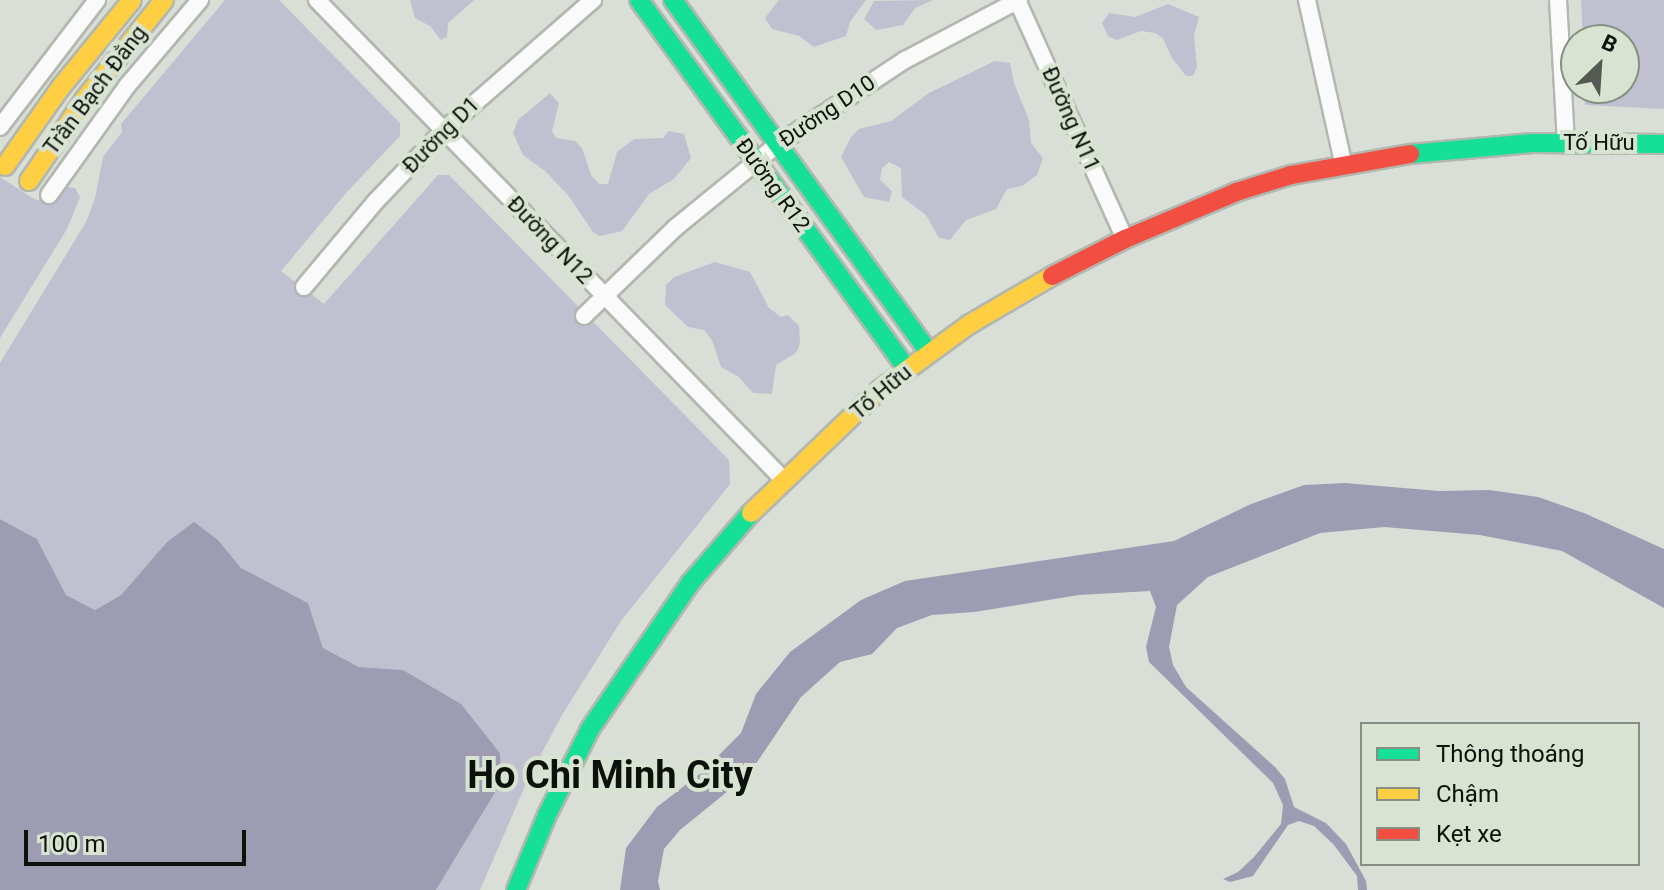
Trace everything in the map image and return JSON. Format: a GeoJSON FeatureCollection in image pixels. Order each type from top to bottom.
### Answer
{"type":"FeatureCollection","features":[{"type":"Feature","properties":{"kind":"main road","name":"Trần Bạch Đằng"},"geometry":{"type":"LineString","coordinates":[[5,166],[30,129],[132,0]]}},
{"type":"Feature","properties":{"kind":"main road","name":"Trần Bạch Đằng"},"geometry":{"type":"LineString","coordinates":[[29,181],[108,68],[164,0]]}},
{"type":"Feature","properties":{"kind":"main road","name":"Đường R12"},"geometry":{"type":"LineString","coordinates":[[639,0],[907,369]]}},
{"type":"Feature","properties":{"kind":"main road","name":"Đường R12"},"geometry":{"type":"LineString","coordinates":[[673,0],[929,352]]}},
{"type":"Feature","properties":{"kind":"main road","name":"Tố Hữu"},"geometry":{"type":"LineString","coordinates":[[516,890],[547,815],[599,714],[691,582],[783,479],[929,352],[1040,282],[1125,239],[1236,192],[1343,163],[1533,143],[1664,144]]}},
{"type":"Feature","properties":{"kind":"street"},"geometry":{"type":"LineString","coordinates":[[72,160],[30,129],[3,115],[97,0]]}},
{"type":"Feature","properties":{"kind":"street"},"geometry":{"type":"LineString","coordinates":[[49,195],[149,57],[200,0]]}},
{"type":"Feature","properties":{"kind":"street","name":"Đường N12"},"geometry":{"type":"LineString","coordinates":[[317,0],[783,479]]}},
{"type":"Feature","properties":{"kind":"street","name":"Đường D1"},"geometry":{"type":"LineString","coordinates":[[304,287],[376,201],[444,130],[593,0]]}},
{"type":"Feature","properties":{"kind":"street","name":"Đường D10"},"geometry":{"type":"LineString","coordinates":[[584,316],[675,228],[778,144],[905,60],[1018,0]]}},
{"type":"Feature","properties":{"kind":"street","name":"Đường N11"},"geometry":{"type":"LineString","coordinates":[[1018,0],[1125,239]]}},
{"type":"Feature","properties":{"kind":"street"},"geometry":{"type":"LineString","coordinates":[[1307,0],[1343,163]]}},
{"type":"Feature","properties":{"kind":"street"},"geometry":{"type":"LineString","coordinates":[[1558,0],[1566,142]]}},
{"type":"Feature","properties":{"kind":"shaded area"},"geometry":{"type":"Polygon","coordinates":[[[225,0],[279,0],[400,123],[400,136],[346,193],[281,271],[324,304],[438,175],[449,175],[729,460],[730,484],[621,621],[562,715],[528,779],[480,890],[436,890],[502,781],[500,753],[461,705],[403,670],[359,667],[323,648],[308,603],[241,568],[218,540],[167,542],[121,595],[95,610],[66,595],[37,539],[0,519],[0,363],[86,222],[95,198],[103,157],[122,132],[121,124],[225,0]]]}},
{"type":"Feature","properties":{"kind":"shaded area"},"geometry":{"type":"Polygon","coordinates":[[[410,0],[474,0],[448,23],[447,37],[441,40],[430,26],[415,18],[410,0]]]}},
{"type":"Feature","properties":{"kind":"shaded area"},"geometry":{"type":"Polygon","coordinates":[[[779,0],[866,0],[850,22],[846,36],[814,47],[799,36],[772,29],[765,18],[779,0]]]}},
{"type":"Feature","properties":{"kind":"shaded area"},"geometry":{"type":"Polygon","coordinates":[[[933,0],[915,8],[903,25],[876,30],[864,19],[874,1],[933,0]]]}},
{"type":"Feature","properties":{"kind":"shaded area"},"geometry":{"type":"Polygon","coordinates":[[[1581,0],[1664,0],[1664,109],[1585,105],[1640,104],[1640,24],[1582,24],[1581,0]]]}},
{"type":"Feature","properties":{"kind":"shaded area"},"geometry":{"type":"Polygon","coordinates":[[[1168,4],[1199,17],[1194,35],[1197,67],[1193,76],[1186,76],[1172,58],[1163,38],[1155,33],[1141,31],[1117,40],[1108,36],[1102,23],[1109,13],[1135,17],[1168,4]]]}},
{"type":"Feature","properties":{"kind":"shaded area"},"geometry":{"type":"Polygon","coordinates":[[[995,61],[1010,63],[1014,83],[1029,120],[1031,143],[1043,158],[1037,175],[1022,186],[1007,189],[996,209],[966,220],[950,240],[939,238],[926,215],[902,197],[901,168],[889,162],[882,168],[880,180],[892,191],[889,202],[864,197],[841,157],[851,137],[859,129],[891,121],[929,93],[995,61]]]}},
{"type":"Feature","properties":{"kind":"shaded area"},"geometry":{"type":"Polygon","coordinates":[[[550,93],[559,103],[552,131],[556,138],[575,141],[582,148],[591,175],[599,184],[608,184],[617,152],[634,139],[663,138],[669,131],[684,134],[691,158],[674,179],[649,194],[622,231],[600,236],[593,232],[568,195],[545,171],[523,155],[513,133],[518,120],[550,93]]]}},
{"type":"Feature","properties":{"kind":"shaded area"},"geometry":{"type":"Polygon","coordinates":[[[0,177],[34,199],[52,204],[68,187],[75,188],[80,197],[67,229],[0,338],[0,177]]]}},
{"type":"Feature","properties":{"kind":"shaded area"},"geometry":{"type":"Polygon","coordinates":[[[715,262],[750,272],[769,308],[781,317],[788,315],[799,326],[800,344],[796,353],[776,365],[772,394],[753,393],[739,377],[721,367],[712,340],[704,330],[688,327],[665,305],[666,285],[674,277],[715,262]]]}},
{"type":"Feature","properties":{"kind":"shaded area"},"geometry":{"type":"Polygon","coordinates":[[[1345,483],[1439,491],[1489,490],[1538,497],[1584,513],[1664,549],[1664,608],[1562,551],[1480,535],[1384,527],[1320,533],[1208,577],[1177,605],[1169,647],[1173,665],[1186,687],[1275,767],[1285,779],[1294,807],[1326,823],[1346,844],[1366,881],[1367,890],[1358,890],[1357,876],[1334,845],[1314,826],[1299,821],[1288,825],[1253,876],[1230,882],[1223,879],[1238,872],[1254,857],[1281,824],[1283,805],[1273,783],[1149,662],[1146,647],[1156,607],[1150,591],[1079,595],[974,612],[932,615],[897,628],[872,654],[840,662],[801,697],[749,774],[680,830],[664,849],[658,881],[660,890],[620,890],[626,848],[657,807],[702,772],[741,733],[756,694],[790,652],[861,600],[905,581],[1174,541],[1251,504],[1304,485],[1345,483]]]}},
{"type":"Feature","properties":{"kind":"shaded area"},"geometry":{"type":"Polygon","coordinates":[[[0,519],[37,539],[66,595],[95,610],[121,595],[167,542],[194,522],[218,540],[241,568],[308,603],[323,648],[359,667],[403,670],[461,704],[500,753],[502,781],[436,890],[0,890],[0,519]]]}},
{"type":"Feature","properties":{"kind":"traffic: fast"},"geometry":{"type":"LineString","coordinates":[[639,0],[907,369]]}},
{"type":"Feature","properties":{"kind":"traffic: fast"},"geometry":{"type":"LineString","coordinates":[[673,0],[929,352]]}},
{"type":"Feature","properties":{"kind":"traffic: fast"},"geometry":{"type":"LineString","coordinates":[[1410,154],[1533,143],[1664,144]]}},
{"type":"Feature","properties":{"kind":"traffic: fast"},"geometry":{"type":"LineString","coordinates":[[516,890],[547,815],[590,729],[691,582],[751,513]]}},
{"type":"Feature","properties":{"kind":"traffic: slow"},"geometry":{"type":"LineString","coordinates":[[5,166],[61,87],[132,0]]}},
{"type":"Feature","properties":{"kind":"traffic: slow"},"geometry":{"type":"LineString","coordinates":[[29,181],[84,100],[164,0]]}},
{"type":"Feature","properties":{"kind":"traffic: slow"},"geometry":{"type":"LineString","coordinates":[[751,513],[878,391],[970,324],[1052,276]]}},
{"type":"Feature","properties":{"kind":"traffic: jam"},"geometry":{"type":"LineString","coordinates":[[1052,276],[1125,239],[1236,192],[1291,175],[1410,154]]}},
{"type":"Feature","properties":{"kind":"district","name":"Ho Chi Minh City"},"geometry":{"type":"Point","coordinates":[610,776]}}]}
